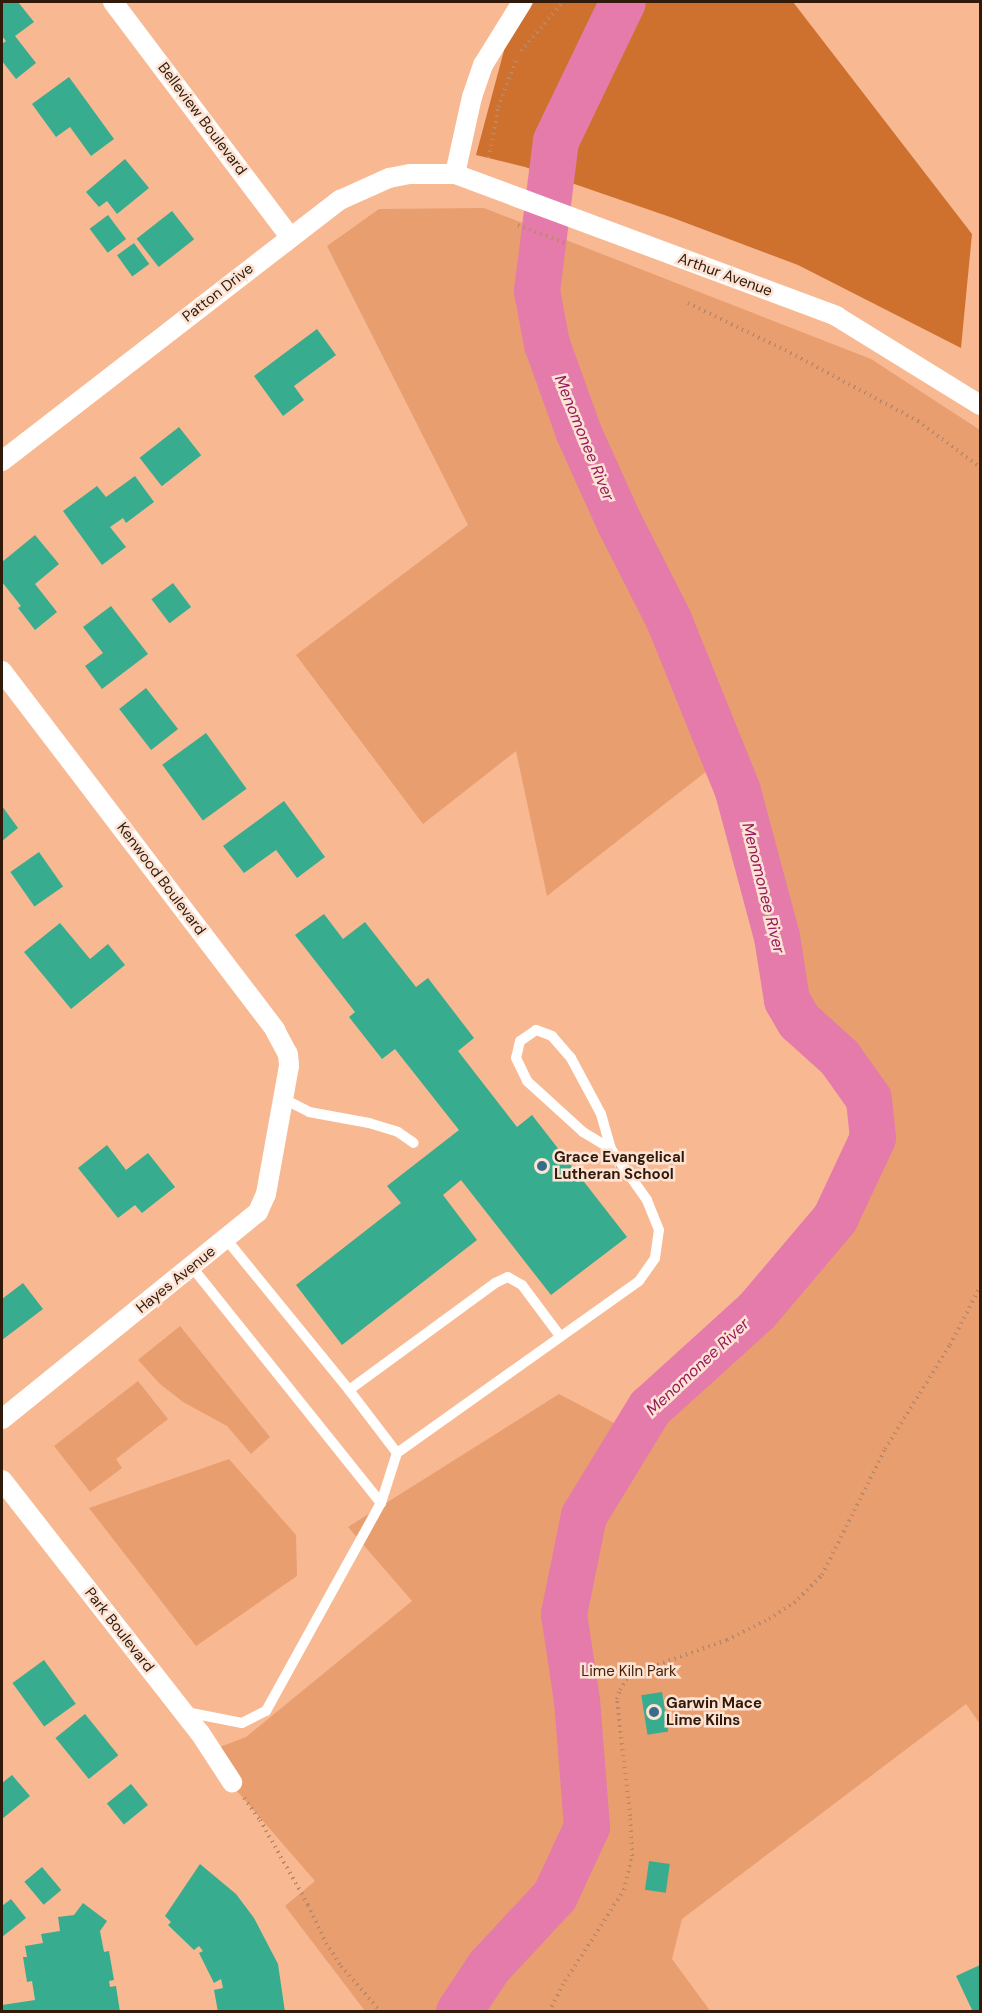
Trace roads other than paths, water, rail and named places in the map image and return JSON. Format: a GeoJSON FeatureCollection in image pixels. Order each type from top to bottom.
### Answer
{"type":"FeatureCollection","features":[{"type":"Feature","properties":{"kind":"street","name":"Belleview Boulevard"},"geometry":{"type":"LineString","coordinates":[[113,2],[290,237]]}},
{"type":"Feature","properties":{"kind":"street"},"geometry":{"type":"LineString","coordinates":[[455,174],[472,97],[483,65],[522,2]]}},
{"type":"Feature","properties":{"kind":"street","name":"Patton Drive"},"geometry":{"type":"LineString","coordinates":[[2,461],[340,200],[390,178],[431,172],[455,174]]}},
{"type":"Feature","properties":{"kind":"street","name":"Arthur Avenue"},"geometry":{"type":"LineString","coordinates":[[455,174],[527,200],[574,221],[836,315],[981,405]]}},
{"type":"Feature","properties":{"kind":"street","name":"Kenwood Boulevard"},"geometry":{"type":"LineString","coordinates":[[2,671],[275,1030],[288,1054],[284,1099]]}},
{"type":"Feature","properties":{"kind":"street","name":"Hayes Avenue"},"geometry":{"type":"LineString","coordinates":[[2,1419],[251,1219],[263,1203],[284,1099]]}},
{"type":"Feature","properties":{"kind":"street","name":"Park Boulevard"},"geometry":{"type":"LineString","coordinates":[[2,1480],[183,1711],[224,1767],[232,1782]]}},
{"type":"Feature","properties":{"kind":"lane"},"geometry":{"type":"LineString","coordinates":[[183,1711],[242,1723],[266,1711],[381,1503],[397,1454],[639,1281],[655,1258],[659,1230],[647,1200],[611,1149],[601,1114],[571,1058],[552,1036],[536,1030],[520,1041],[516,1058],[526,1081],[583,1132],[611,1149]]}},
{"type":"Feature","properties":{"kind":"lane"},"geometry":{"type":"LineString","coordinates":[[284,1099],[309,1112],[369,1123],[398,1132],[414,1143]]}},
{"type":"Feature","properties":{"kind":"lane"},"geometry":{"type":"LineString","coordinates":[[226,1239],[350,1390],[397,1454]]}},
{"type":"Feature","properties":{"kind":"lane"},"geometry":{"type":"LineString","coordinates":[[192,1267],[381,1503]]}},
{"type":"Feature","properties":{"kind":"lane"},"geometry":{"type":"LineString","coordinates":[[350,1390],[495,1283],[508,1277],[522,1285],[560,1336]]}},
{"type":"Feature","properties":{"kind":"waterway","name":"Menomonee River"},"geometry":{"type":"LineString","coordinates":[[459,2012],[489,1967],[555,1896],[587,1827],[577,1701],[564,1614],[584,1516],[650,1408],[757,1311],[835,1219],[873,1138],[869,1099],[840,1058],[799,1021],[787,1000],[777,937],[738,791],[669,620],[620,524],[579,433],[547,344],[537,291],[556,141],[623,2]]}},
{"type":"Feature","properties":{"kind":"place","name":"Grace Evangelical Lutheran School"},"geometry":{"type":"Point","coordinates":[542,1166]}},
{"type":"Feature","properties":{"kind":"place","name":"Garwin Mace Lime Kilns"},"geometry":{"type":"Point","coordinates":[654,1712]}},
{"type":"Feature","properties":{"kind":"park label","name":"Lime Kiln Park"},"geometry":{"type":"Point","coordinates":[629,1672]}}]}
